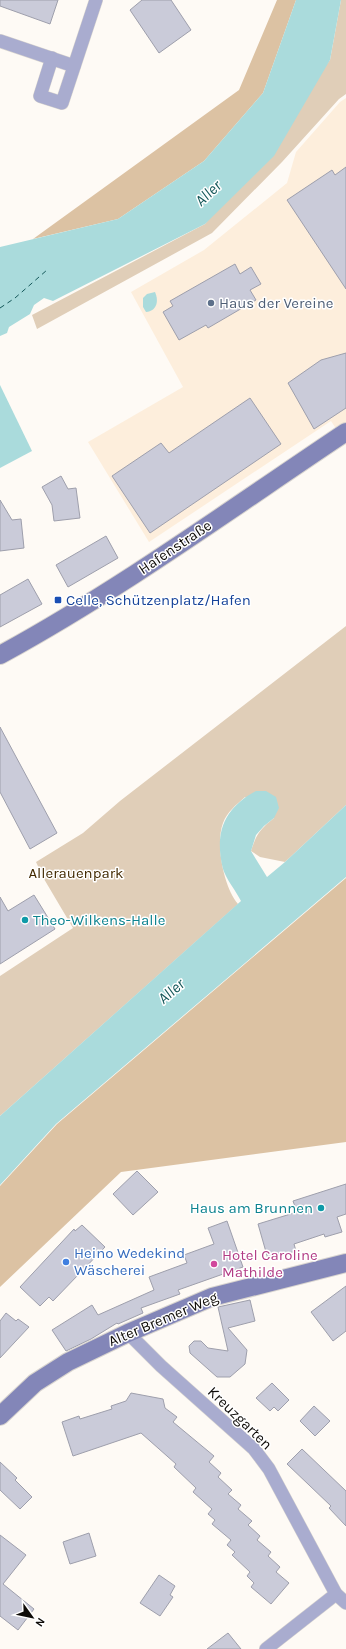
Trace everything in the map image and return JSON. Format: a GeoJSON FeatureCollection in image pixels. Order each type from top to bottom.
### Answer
{"type":"FeatureCollection","features":[{"type":"Feature","properties":{"kind":"street"},"geometry":{"type":"LineString","coordinates":[[52,58],[40,96],[62,103],[96,0]]}},
{"type":"Feature","properties":{"kind":"street"},"geometry":{"type":"LineString","coordinates":[[0,41],[74,66]]}},
{"type":"Feature","properties":{"kind":"street","name":"Hafenstraße"},"geometry":{"type":"LineString","coordinates":[[0,655],[78,611],[150,565],[346,432]]}},
{"type":"Feature","properties":{"kind":"street","name":"Alter Bremer Weg"},"geometry":{"type":"LineString","coordinates":[[0,1416],[42,1379],[68,1362],[128,1333],[212,1297],[346,1263]]}},
{"type":"Feature","properties":{"kind":"street","name":"Kreuzgarten"},"geometry":{"type":"LineString","coordinates":[[128,1333],[161,1366],[254,1449],[269,1469],[336,1594],[346,1603]]}},
{"type":"Feature","properties":{"kind":"street"},"geometry":{"type":"LineString","coordinates":[[266,1649],[336,1594]]}},
{"type":"Feature","properties":{"kind":"shaded area"},"geometry":{"type":"Polygon","coordinates":[[[277,0],[296,0],[263,93],[204,161],[118,219],[33,239],[239,90],[277,0]]]}},
{"type":"Feature","properties":{"kind":"shaded area"},"geometry":{"type":"Polygon","coordinates":[[[346,98],[346,444],[331,421],[149,542],[88,442],[183,387],[131,292],[204,250],[287,183],[296,152],[340,102],[346,98]]]}},
{"type":"Feature","properties":{"kind":"shaded area"},"geometry":{"type":"Polygon","coordinates":[[[346,878],[346,1142],[121,1172],[0,1287],[0,1186],[57,1124],[346,878]]]}},
{"type":"Feature","properties":{"kind":"green space"},"geometry":{"type":"Polygon","coordinates":[[[341,0],[346,0],[346,94],[339,99],[282,162],[212,233],[37,329],[32,315],[205,224],[330,60],[341,0]]]}},
{"type":"Feature","properties":{"kind":"green space","name":"Allerauenpark"},"geometry":{"type":"Polygon","coordinates":[[[346,626],[346,805],[285,862],[260,857],[251,851],[259,833],[274,818],[245,797],[238,803],[229,812],[223,823],[220,842],[222,865],[225,877],[233,897],[238,904],[0,1116],[0,976],[73,928],[44,879],[36,862],[83,833],[120,801],[346,626]]]}},
{"type":"Feature","properties":{"kind":"water","name":"Aller"},"geometry":{"type":"Polygon","coordinates":[[[296,0],[341,0],[330,60],[274,156],[205,224],[53,301],[44,298],[34,305],[30,314],[9,327],[7,333],[0,336],[0,247],[118,219],[204,161],[263,93],[296,0]]]}},
{"type":"Feature","properties":{"kind":"water"},"geometry":{"type":"Polygon","coordinates":[[[155,292],[157,302],[155,308],[146,312],[143,307],[143,298],[147,294],[155,292]]]}},
{"type":"Feature","properties":{"kind":"water"},"geometry":{"type":"Polygon","coordinates":[[[0,385],[32,451],[0,468],[0,385]]]}},
{"type":"Feature","properties":{"kind":"water","name":"Aller"},"geometry":{"type":"Polygon","coordinates":[[[256,791],[266,791],[276,797],[279,808],[274,818],[256,835],[251,851],[267,877],[346,805],[346,877],[56,1124],[0,1185],[0,1116],[241,901],[226,877],[223,869],[220,844],[221,833],[224,823],[236,805],[256,791]]]}},
{"type":"Feature","properties":{"kind":"building"},"geometry":{"type":"Polygon","coordinates":[[[0,0],[58,0],[50,24],[0,6],[0,0]]]}},
{"type":"Feature","properties":{"kind":"building"},"geometry":{"type":"Polygon","coordinates":[[[142,0],[171,0],[191,30],[159,53],[130,10],[142,0]]]}},
{"type":"Feature","properties":{"kind":"building"},"geometry":{"type":"Polygon","coordinates":[[[346,167],[346,289],[287,200],[332,170],[335,175],[346,167]]]}},
{"type":"Feature","properties":{"kind":"building","name":"Haus der Vereine"},"geometry":{"type":"Polygon","coordinates":[[[235,264],[240,274],[251,267],[261,284],[250,290],[256,300],[208,328],[206,325],[179,340],[163,312],[173,306],[170,301],[235,264]]]}},
{"type":"Feature","properties":{"kind":"building"},"geometry":{"type":"Polygon","coordinates":[[[346,353],[346,408],[314,429],[288,383],[321,360],[346,353]]]}},
{"type":"Feature","properties":{"kind":"building"},"geometry":{"type":"Polygon","coordinates":[[[250,398],[281,444],[150,533],[112,476],[161,443],[169,453],[250,398]]]}},
{"type":"Feature","properties":{"kind":"building"},"geometry":{"type":"Polygon","coordinates":[[[61,476],[68,489],[76,488],[80,518],[54,521],[52,505],[42,487],[61,476]]]}},
{"type":"Feature","properties":{"kind":"building"},"geometry":{"type":"Polygon","coordinates":[[[0,500],[12,520],[21,519],[24,548],[0,551],[0,500]]]}},
{"type":"Feature","properties":{"kind":"building"},"geometry":{"type":"Polygon","coordinates":[[[106,536],[118,558],[68,587],[56,565],[106,536]]]}},
{"type":"Feature","properties":{"kind":"building"},"geometry":{"type":"Polygon","coordinates":[[[28,579],[42,604],[0,627],[0,595],[28,579]]]}},
{"type":"Feature","properties":{"kind":"building"},"geometry":{"type":"Polygon","coordinates":[[[0,727],[57,833],[30,849],[0,792],[0,727]]]}},
{"type":"Feature","properties":{"kind":"building","name":"Theo-Wilkens-Halle"},"geometry":{"type":"Polygon","coordinates":[[[34,895],[55,929],[0,964],[0,897],[8,911],[34,895]]]}},
{"type":"Feature","properties":{"kind":"building"},"geometry":{"type":"Polygon","coordinates":[[[137,1171],[158,1192],[133,1215],[113,1194],[137,1171]]]}},
{"type":"Feature","properties":{"kind":"building"},"geometry":{"type":"Polygon","coordinates":[[[346,1184],[346,1214],[337,1217],[342,1232],[325,1237],[324,1234],[294,1244],[296,1251],[268,1259],[258,1224],[297,1212],[293,1201],[346,1184]]]}},
{"type":"Feature","properties":{"kind":"building"},"geometry":{"type":"Polygon","coordinates":[[[227,1221],[243,1267],[178,1290],[180,1294],[141,1308],[143,1313],[118,1324],[117,1323],[91,1339],[66,1351],[52,1330],[92,1305],[98,1315],[154,1290],[149,1277],[187,1263],[184,1255],[214,1244],[208,1228],[227,1221]]]}},
{"type":"Feature","properties":{"kind":"building","name":"Heino Wedekind Wäscherei"},"geometry":{"type":"Polygon","coordinates":[[[82,1225],[105,1247],[53,1301],[49,1297],[40,1306],[20,1287],[74,1229],[75,1231],[82,1225]]]}},
{"type":"Feature","properties":{"kind":"building"},"geometry":{"type":"Polygon","coordinates":[[[346,1286],[346,1331],[333,1341],[311,1312],[346,1286]]]}},
{"type":"Feature","properties":{"kind":"building"},"geometry":{"type":"Polygon","coordinates":[[[250,1300],[255,1321],[228,1328],[247,1350],[245,1364],[230,1377],[217,1377],[190,1353],[189,1346],[194,1341],[201,1341],[208,1348],[228,1351],[218,1307],[250,1300]]]}},
{"type":"Feature","properties":{"kind":"building"},"geometry":{"type":"Polygon","coordinates":[[[6,1313],[16,1321],[18,1319],[29,1327],[0,1358],[0,1321],[6,1313]]]}},
{"type":"Feature","properties":{"kind":"building"},"geometry":{"type":"Polygon","coordinates":[[[272,1383],[289,1400],[278,1411],[274,1407],[270,1411],[256,1398],[272,1383]]]}},
{"type":"Feature","properties":{"kind":"building"},"geometry":{"type":"Polygon","coordinates":[[[131,1393],[163,1399],[165,1408],[177,1417],[173,1422],[214,1456],[209,1462],[221,1473],[218,1477],[232,1490],[228,1494],[241,1505],[238,1509],[252,1521],[248,1525],[260,1536],[257,1540],[271,1552],[268,1556],[280,1567],[276,1572],[289,1583],[271,1604],[251,1587],[254,1583],[247,1576],[250,1572],[232,1555],[235,1552],[227,1545],[231,1540],[212,1524],[215,1520],[208,1514],[212,1509],[193,1492],[196,1488],[174,1467],[176,1464],[141,1433],[73,1456],[62,1422],[79,1416],[80,1419],[112,1409],[111,1406],[126,1401],[131,1393]]]}},
{"type":"Feature","properties":{"kind":"building"},"geometry":{"type":"Polygon","coordinates":[[[314,1406],[330,1421],[315,1436],[300,1421],[314,1406]]]}},
{"type":"Feature","properties":{"kind":"building"},"geometry":{"type":"Polygon","coordinates":[[[302,1449],[346,1491],[346,1526],[329,1508],[331,1506],[287,1464],[302,1449]]]}},
{"type":"Feature","properties":{"kind":"building"},"geometry":{"type":"Polygon","coordinates":[[[0,1462],[17,1478],[15,1480],[32,1497],[20,1509],[0,1490],[0,1462]]]}},
{"type":"Feature","properties":{"kind":"building"},"geometry":{"type":"Polygon","coordinates":[[[89,1533],[96,1556],[70,1564],[63,1542],[89,1533]]]}},
{"type":"Feature","properties":{"kind":"building"},"geometry":{"type":"Polygon","coordinates":[[[0,1535],[26,1555],[3,1584],[34,1609],[18,1630],[0,1616],[0,1535]]]}},
{"type":"Feature","properties":{"kind":"building"},"geometry":{"type":"Polygon","coordinates":[[[159,1575],[175,1586],[170,1595],[173,1597],[160,1616],[140,1603],[159,1575]]]}},
{"type":"Feature","properties":{"kind":"building"},"geometry":{"type":"Polygon","coordinates":[[[228,1633],[241,1649],[207,1649],[228,1633]]]}},
{"type":"Feature","properties":{"kind":"ferry route"},"geometry":{"type":"LineString","coordinates":[[0,308],[15,298],[47,270]]}},
{"type":"Feature","properties":{"kind":"place","name":"Haus der Vereine"},"geometry":{"type":"Point","coordinates":[211,303]}},
{"type":"Feature","properties":{"kind":"place","name":"Celle, Schützenplatz/Hafen"},"geometry":{"type":"Point","coordinates":[58,600]}},
{"type":"Feature","properties":{"kind":"place","name":"Theo-Wilkens-Halle"},"geometry":{"type":"Point","coordinates":[25,920]}},
{"type":"Feature","properties":{"kind":"place","name":"Haus am Brunnen"},"geometry":{"type":"Point","coordinates":[321,1208]}},
{"type":"Feature","properties":{"kind":"place","name":"Heino Wedekind Wäscherei"},"geometry":{"type":"Point","coordinates":[66,1262]}},
{"type":"Feature","properties":{"kind":"place","name":"Hotel Caroline Mathilde"},"geometry":{"type":"Point","coordinates":[214,1264]}}]}
